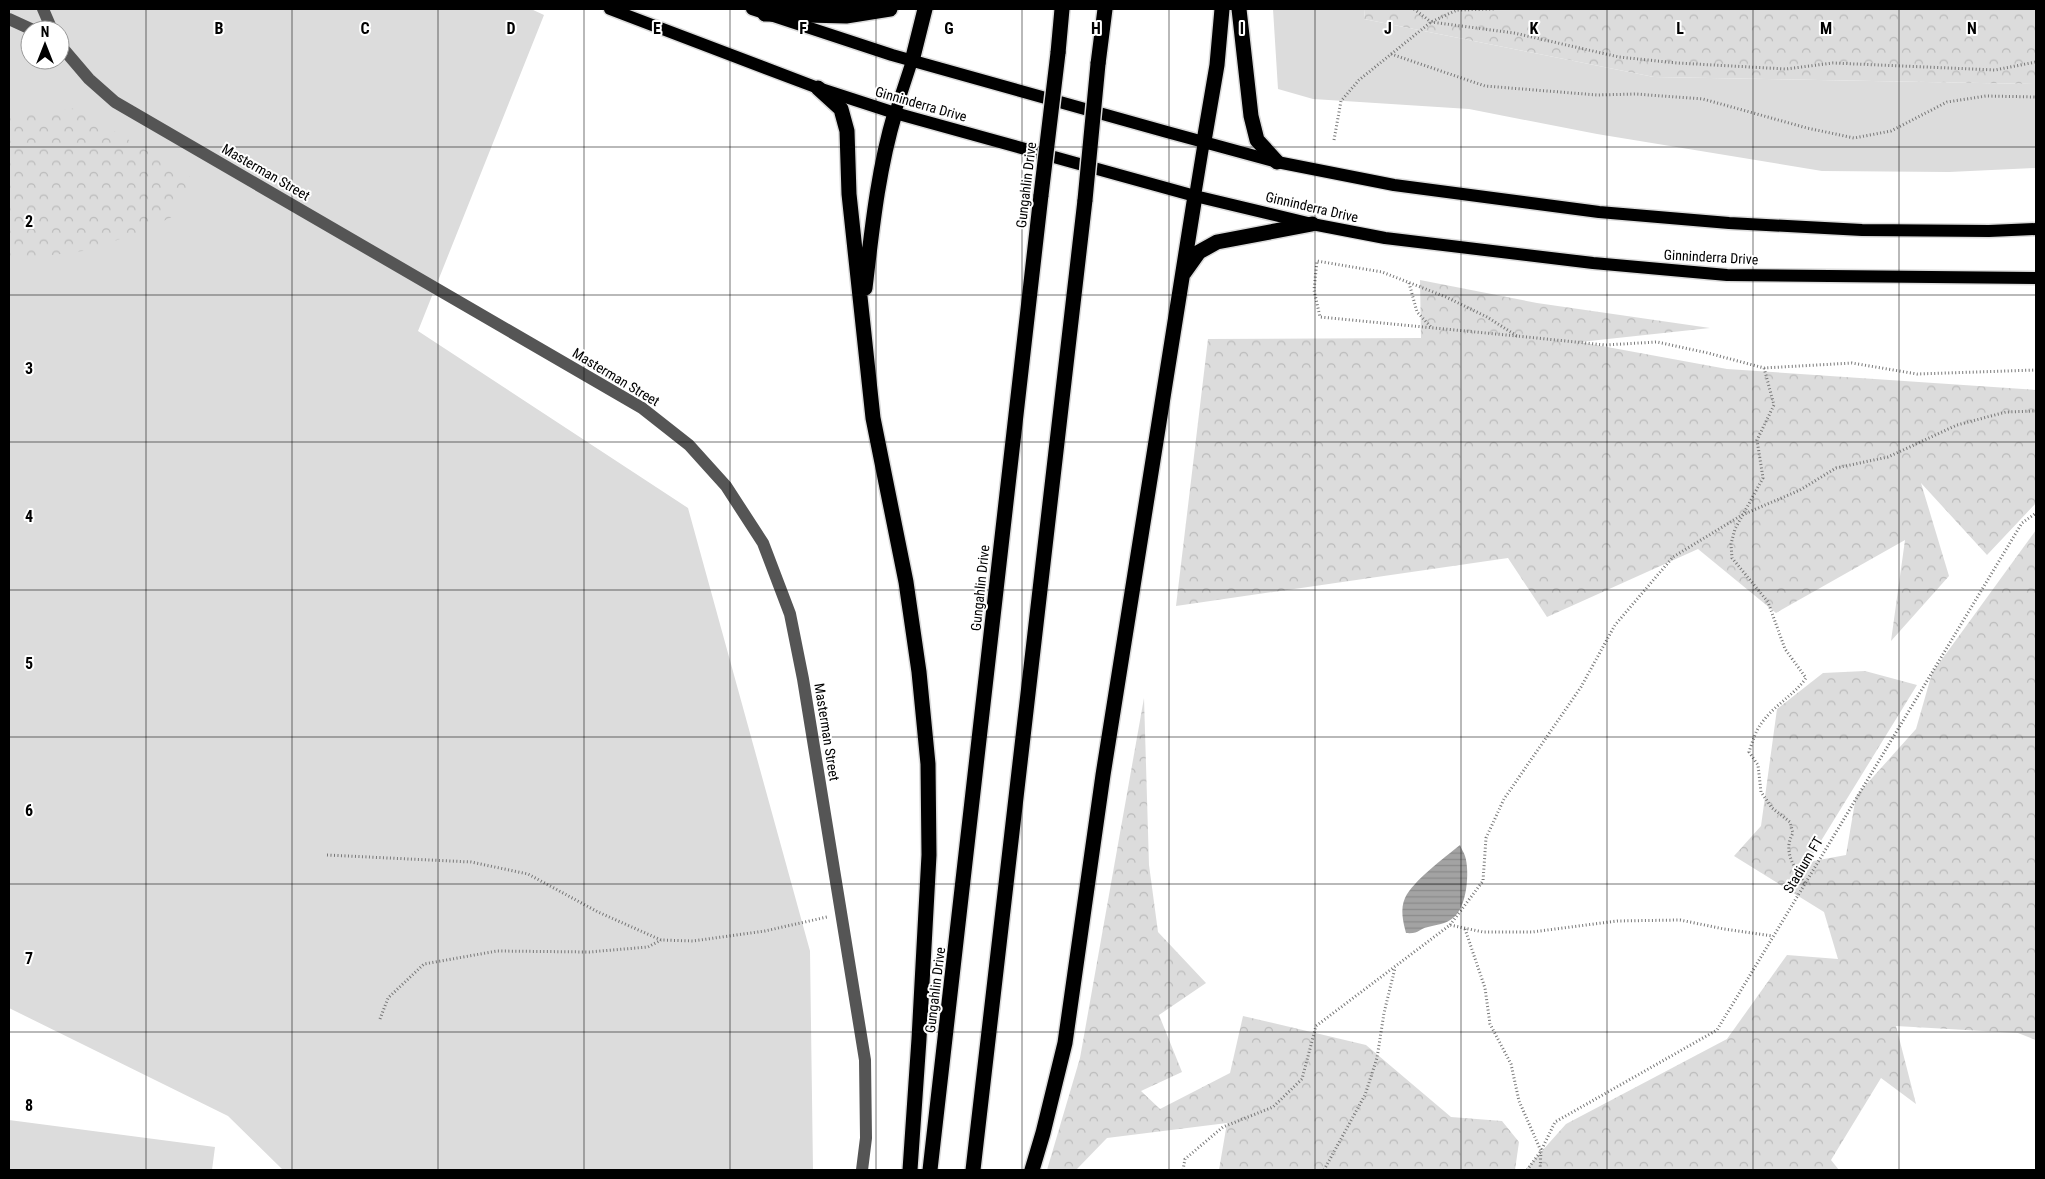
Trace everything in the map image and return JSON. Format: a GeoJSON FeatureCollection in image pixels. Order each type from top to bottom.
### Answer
{"type":"FeatureCollection","features":[{"type":"Feature","properties":{"kind":"highway"},"geometry":{"type":"LineString","coordinates":[[759,12],[846,16],[890,9]]}},
{"type":"Feature","properties":{"kind":"highway"},"geometry":{"type":"LineString","coordinates":[[912,61],[924,9]]}},
{"type":"Feature","properties":{"kind":"highway","name":"Gungahlin Drive"},"geometry":{"type":"LineString","coordinates":[[930,1170],[1062,9]]}},
{"type":"Feature","properties":{"kind":"highway"},"geometry":{"type":"LineString","coordinates":[[973,1170],[1085,200],[1105,9]]}},
{"type":"Feature","properties":{"kind":"highway"},"geometry":{"type":"LineString","coordinates":[[1204,142],[1217,64],[1222,9]]}},
{"type":"Feature","properties":{"kind":"highway"},"geometry":{"type":"LineString","coordinates":[[1239,9],[1246,81],[1257,140],[1277,162]]}},
{"type":"Feature","properties":{"kind":"highway"},"geometry":{"type":"LineString","coordinates":[[818,88],[841,109],[847,130],[849,194],[873,418],[906,582],[919,672],[928,764],[928,874],[910,1170]]}},
{"type":"Feature","properties":{"kind":"highway"},"geometry":{"type":"LineString","coordinates":[[862,317],[874,208],[889,132],[895,113]]}},
{"type":"Feature","properties":{"kind":"highway"},"geometry":{"type":"LineString","coordinates":[[1032,1170],[1065,1043],[1103,775],[1195,196]]}},
{"type":"Feature","properties":{"kind":"highway"},"geometry":{"type":"LineString","coordinates":[[1182,277],[1199,252],[1217,242],[1312,224]]}},
{"type":"Feature","properties":{"kind":"main road","name":"Ginninderra Drive"},"geometry":{"type":"LineString","coordinates":[[610,9],[818,88],[895,113],[1195,196],[1312,224],[1394,239],[1593,263],[1727,275],[2036,278]]}},
{"type":"Feature","properties":{"kind":"main road"},"geometry":{"type":"LineString","coordinates":[[759,12],[912,61],[1277,162],[1394,185],[1598,212],[1729,223],[1862,230],[1989,231],[2036,229]]}},
{"type":"Feature","properties":{"kind":"main road"},"geometry":{"type":"LineString","coordinates":[[895,113],[912,61]]}},
{"type":"Feature","properties":{"kind":"main road"},"geometry":{"type":"LineString","coordinates":[[1195,196],[1204,142]]}},
{"type":"Feature","properties":{"kind":"street","name":"Masterman Street"},"geometry":{"type":"LineString","coordinates":[[70,57],[89,79],[115,102],[642,408],[689,445],[726,486],[763,543],[790,614],[804,679],[864,1060],[866,1138],[862,1170]]}},
{"type":"Feature","properties":{"kind":"path"},"geometry":{"type":"LineString","coordinates":[[1414,9],[1431,22],[1514,33],[1618,57],[1732,67],[1786,69],[1833,63],[1995,70],[2036,62]]}},
{"type":"Feature","properties":{"kind":"path"},"geometry":{"type":"LineString","coordinates":[[1334,140],[1340,101],[1359,80],[1431,22],[1457,10],[1494,9]]}},
{"type":"Feature","properties":{"kind":"path"},"geometry":{"type":"LineString","coordinates":[[1391,54],[1485,86],[1597,95],[1636,94],[1703,99],[1806,128],[1854,138],[1891,130],[1947,102],[1986,96],[2036,97]]}},
{"type":"Feature","properties":{"kind":"path"},"geometry":{"type":"LineString","coordinates":[[1517,336],[1487,317],[1382,272],[1317,261],[1314,290],[1320,317],[1605,345],[1657,342],[1764,368],[1852,363],[1917,374],[2036,370]]}},
{"type":"Feature","properties":{"kind":"path"},"geometry":{"type":"LineString","coordinates":[[1409,283],[1417,312],[1432,328]]}},
{"type":"Feature","properties":{"kind":"path"},"geometry":{"type":"LineString","coordinates":[[1764,368],[1774,405],[1757,440],[1763,478],[1735,529],[1731,544],[1732,558],[1768,602],[1785,650],[1806,678],[1798,690],[1764,719],[1754,736],[1749,752],[1758,765],[1761,792],[1772,808],[1790,822],[1793,833],[1789,840],[1790,860],[1805,884]]}},
{"type":"Feature","properties":{"kind":"path"},"geometry":{"type":"LineString","coordinates":[[1183,1170],[1185,1159],[1223,1127],[1273,1108],[1302,1079],[1316,1026],[1450,925],[1483,881],[1486,838],[1504,799],[1581,687],[1616,625],[1673,557],[1742,515],[1800,490],[1836,468],[1888,457],[1957,425],[2006,412],[2036,411]]}},
{"type":"Feature","properties":{"kind":"path","name":"Stadium FT"},"geometry":{"type":"LineString","coordinates":[[1540,1170],[1541,1151],[1555,1122],[1717,1030],[2022,523],[2036,513]]}},
{"type":"Feature","properties":{"kind":"path"},"geometry":{"type":"LineString","coordinates":[[327,855],[471,862],[528,874],[598,912],[661,940],[693,942],[765,930],[840,914]]}},
{"type":"Feature","properties":{"kind":"path"},"geometry":{"type":"LineString","coordinates":[[1450,925],[1483,932],[1532,932],[1617,921],[1680,920],[1774,936]]}},
{"type":"Feature","properties":{"kind":"path"},"geometry":{"type":"LineString","coordinates":[[1464,928],[1485,988],[1490,1024],[1511,1064],[1519,1101],[1541,1151],[1527,1170]]}},
{"type":"Feature","properties":{"kind":"path"},"geometry":{"type":"LineString","coordinates":[[380,1019],[388,998],[424,964],[497,951],[589,952],[648,947],[661,940]]}},
{"type":"Feature","properties":{"kind":"path"},"geometry":{"type":"LineString","coordinates":[[1324,1170],[1365,1095],[1378,1058],[1384,1013],[1395,967]]}},
{"type":"Feature","properties":{"kind":"green space"},"geometry":{"type":"Polygon","coordinates":[[[9,9],[531,9],[544,15],[418,331],[688,508],[810,951],[813,1170],[283,1170],[228,1116],[9,1008],[9,9]]]}},
{"type":"Feature","properties":{"kind":"green space"},"geometry":{"type":"Polygon","coordinates":[[[1273,9],[1365,9],[1364,19],[1654,77],[2036,84],[2036,168],[1949,172],[1822,171],[1597,134],[1469,109],[1313,99],[1278,89],[1273,9]]]}},
{"type":"Feature","properties":{"kind":"green space"},"geometry":{"type":"Polygon","coordinates":[[[1365,9],[2036,9],[2036,84],[1654,77],[1364,19],[1365,9]]]}},
{"type":"Feature","properties":{"kind":"green space"},"geometry":{"type":"Polygon","coordinates":[[[76,108],[192,178],[172,217],[142,231],[90,250],[9,261],[9,118],[76,108]]]}},
{"type":"Feature","properties":{"kind":"green space"},"geometry":{"type":"Polygon","coordinates":[[[1420,280],[1537,303],[1710,328],[1580,342],[1727,369],[2036,390],[2036,503],[1987,555],[1921,483],[1949,576],[1891,641],[1905,540],[1776,613],[1698,549],[1547,617],[1508,558],[1176,606],[1208,339],[1421,338],[1420,280]]]}},
{"type":"Feature","properties":{"kind":"green space"},"geometry":{"type":"Polygon","coordinates":[[[2036,530],[2036,1040],[2018,1033],[1896,1026],[1916,1104],[1881,1078],[1831,1160],[1839,1170],[1525,1170],[1566,1124],[1727,1039],[1787,955],[1838,959],[1824,912],[1734,856],[1761,826],[1777,709],[1823,673],[1865,671],[1917,685],[1808,862],[1846,855],[1856,796],[1916,729],[1932,673],[2036,530]]]}},
{"type":"Feature","properties":{"kind":"green space"},"geometry":{"type":"Polygon","coordinates":[[[1144,698],[1149,865],[1158,932],[1206,983],[1159,1015],[1182,1072],[1141,1091],[1160,1109],[1230,1073],[1243,1016],[1366,1045],[1451,1117],[1502,1121],[1519,1142],[1515,1170],[1219,1170],[1227,1123],[1107,1138],[1076,1170],[1047,1170],[1080,1058],[1144,698]]]}},
{"type":"Feature","properties":{"kind":"green space"},"geometry":{"type":"Polygon","coordinates":[[[9,1120],[215,1147],[212,1170],[9,1170],[9,1120]]]}},
{"type":"Feature","properties":{"kind":"shaded area"},"geometry":{"type":"Polygon","coordinates":[[[1460,845],[1465,855],[1467,880],[1464,898],[1458,913],[1444,923],[1414,933],[1406,933],[1402,911],[1403,902],[1409,891],[1422,877],[1460,845]]]}}]}
